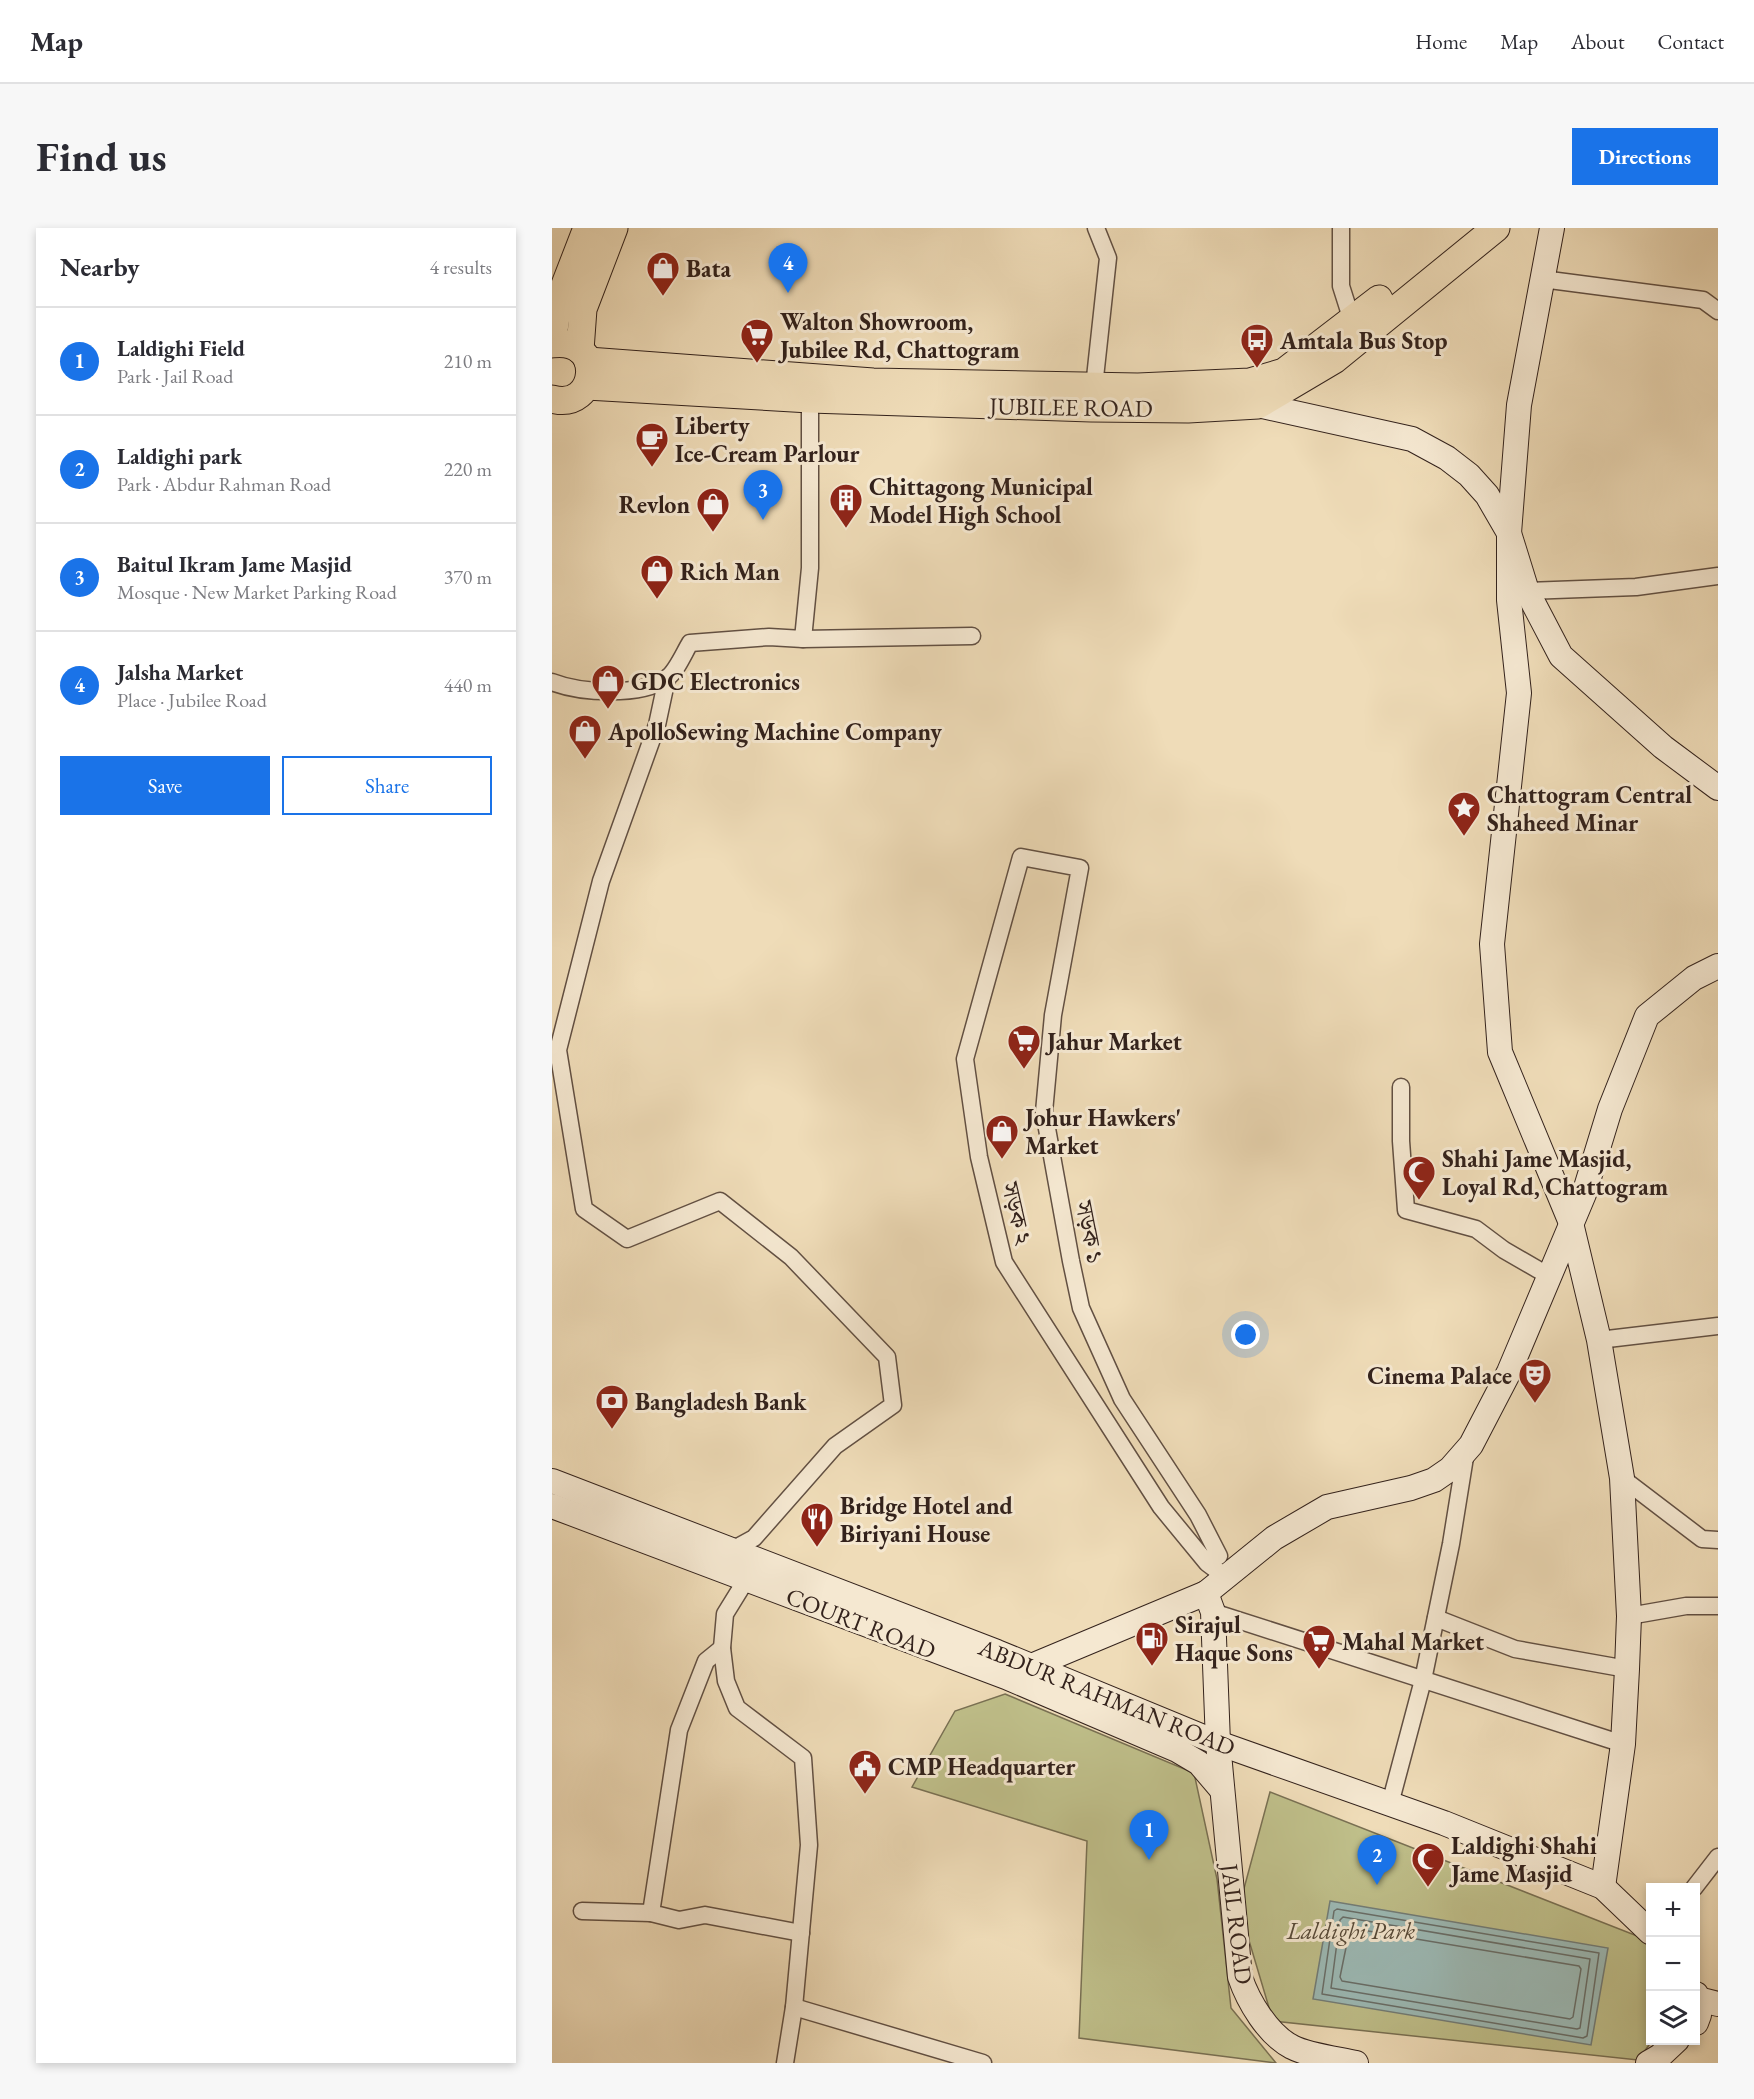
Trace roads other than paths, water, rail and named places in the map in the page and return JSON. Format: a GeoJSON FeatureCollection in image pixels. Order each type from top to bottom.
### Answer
{"type":"FeatureCollection","features":[{"type":"Feature","properties":{"kind":"main road"},"geometry":{"type":"LineString","coordinates":[[587,228],[558,303],[552,344],[562,343],[585,366],[1092,397],[1250,382],[1284,372],[1355,329]]}},
{"type":"Feature","properties":{"kind":"main road"},"geometry":{"type":"LineString","coordinates":[[554,404],[574,398],[585,366],[583,309],[614,228]]}},
{"type":"Feature","properties":{"kind":"main road"},"geometry":{"type":"LineString","coordinates":[[1552,228],[1519,405],[1509,533],[1509,600],[1519,693],[1492,944],[1500,1052],[1571,1223],[1599,1340],[1622,1478],[1629,1616],[1627,1669],[1623,1744],[1603,1887]]}},
{"type":"Feature","properties":{"kind":"main road","name":"JUBILEE ROAD"},"geometry":{"type":"LineString","coordinates":[[585,366],[810,399],[1092,397],[1188,410],[1258,405],[1334,360],[1355,329],[1482,231]]}},
{"type":"Feature","properties":{"kind":"main road"},"geometry":{"type":"LineString","coordinates":[[1258,405],[1412,439],[1447,458],[1469,475],[1487,495],[1509,533],[1527,591],[1561,656],[1663,747],[1718,788]]}},
{"type":"Feature","properties":{"kind":"main road"},"geometry":{"type":"LineString","coordinates":[[1029,1667],[1209,1602],[1227,1578],[1274,1538],[1299,1521],[1327,1507],[1434,1480],[1450,1469],[1466,1451],[1484,1424],[1509,1372],[1584,1194],[1610,1108],[1647,1016],[1694,978],[1718,966]]}},
{"type":"Feature","properties":{"kind":"main road","name":"ABDUR RAHMAN ROAD"},"geometry":{"type":"LineString","coordinates":[[552,1481],[997,1652],[1218,1743],[1390,1804],[1603,1887],[1646,1926]]}},
{"type":"Feature","properties":{"kind":"main road","name":"COURT ROAD"},"geometry":{"type":"LineString","coordinates":[[552,1506],[1006,1677],[1177,1750],[1199,1763],[1222,1790]]}},
{"type":"Feature","properties":{"kind":"main road","name":"JAIL ROAD"},"geometry":{"type":"LineString","coordinates":[[1209,1602],[1218,1743],[1240,1977],[1248,2001],[1270,2028],[1292,2047],[1356,2063]]}},
{"type":"Feature","properties":{"kind":"main road"},"geometry":{"type":"LineString","coordinates":[[1700,2024],[1718,2023]]}},
{"type":"Feature","properties":{"kind":"main road"},"geometry":{"type":"LineString","coordinates":[[1648,2063],[1671,2045]]}},
{"type":"Feature","properties":{"kind":"street"},"geometry":{"type":"LineString","coordinates":[[1092,397],[1108,258],[1096,228]]}},
{"type":"Feature","properties":{"kind":"street"},"geometry":{"type":"LineString","coordinates":[[1341,228],[1341,286],[1355,329]]}},
{"type":"Feature","properties":{"kind":"street"},"geometry":{"type":"LineString","coordinates":[[1542,279],[1703,300],[1718,311]]}},
{"type":"Feature","properties":{"kind":"street"},"geometry":{"type":"LineString","coordinates":[[803,639],[810,568],[810,399]]}},
{"type":"Feature","properties":{"kind":"street"},"geometry":{"type":"LineString","coordinates":[[1527,591],[1636,587],[1718,576]]}},
{"type":"Feature","properties":{"kind":"street"},"geometry":{"type":"LineString","coordinates":[[732,1550],[754,1538],[835,1446],[893,1405],[887,1357],[791,1257],[720,1201],[627,1239],[584,1209],[558,1050],[601,881],[657,725],[667,678],[690,643],[769,637],[803,639],[972,636]]}},
{"type":"Feature","properties":{"kind":"street"},"geometry":{"type":"LineString","coordinates":[[552,682],[596,692],[633,690],[667,678]]}},
{"type":"Feature","properties":{"kind":"street","name":"সড়ক ২"},"geometry":{"type":"LineString","coordinates":[[1058,865],[1021,857],[965,1059],[979,1156],[1004,1262],[1161,1508],[1207,1563]]}},
{"type":"Feature","properties":{"kind":"street","name":"সড়ক ১"},"geometry":{"type":"LineString","coordinates":[[1058,865],[1080,868],[1053,1016],[1044,1112],[1081,1308],[1122,1399],[1198,1515],[1219,1556],[1207,1563]]}},
{"type":"Feature","properties":{"kind":"street"},"geometry":{"type":"LineString","coordinates":[[1401,1087],[1401,1141],[1406,1210],[1476,1229],[1504,1250],[1549,1276]]}},
{"type":"Feature","properties":{"kind":"street"},"geometry":{"type":"LineString","coordinates":[[1599,1340],[1718,1326]]}},
{"type":"Feature","properties":{"kind":"street"},"geometry":{"type":"LineString","coordinates":[[1390,1804],[1423,1680],[1466,1451]]}},
{"type":"Feature","properties":{"kind":"street"},"geometry":{"type":"LineString","coordinates":[[1622,1478],[1701,1539],[1718,1540]]}},
{"type":"Feature","properties":{"kind":"street"},"geometry":{"type":"LineString","coordinates":[[1207,1563],[1227,1578]]}},
{"type":"Feature","properties":{"kind":"street"},"geometry":{"type":"LineString","coordinates":[[747,1580],[726,1614],[722,1648],[726,1681],[737,1708],[803,1758],[809,1845],[794,2007],[785,2063]]}},
{"type":"Feature","properties":{"kind":"street"},"geometry":{"type":"LineString","coordinates":[[1209,1602],[1423,1680],[1623,1744]]}},
{"type":"Feature","properties":{"kind":"street"},"geometry":{"type":"LineString","coordinates":[[1629,1616],[1686,1606],[1718,1606]]}},
{"type":"Feature","properties":{"kind":"street"},"geometry":{"type":"LineString","coordinates":[[1436,1618],[1515,1649],[1627,1669]]}},
{"type":"Feature","properties":{"kind":"street"},"geometry":{"type":"LineString","coordinates":[[651,1913],[679,1730],[706,1661],[722,1648]]}},
{"type":"Feature","properties":{"kind":"street"},"geometry":{"type":"LineString","coordinates":[[1697,1883],[1718,1857]]}},
{"type":"Feature","properties":{"kind":"street"},"geometry":{"type":"LineString","coordinates":[[582,1911],[651,1913],[679,1920],[705,1915],[801,1933]]}},
{"type":"Feature","properties":{"kind":"street"},"geometry":{"type":"LineString","coordinates":[[794,2007],[983,2063]]}},
{"type":"Feature","properties":{"kind":"water"},"geometry":{"type":"Polygon","coordinates":[[[1330,1901],[1608,1948],[1591,2045],[1313,1999],[1330,1901]]]}},
{"type":"Feature","properties":{"kind":"place","name":"Jalsha Market"},"geometry":{"type":"Point","coordinates":[788,293]}},
{"type":"Feature","properties":{"kind":"place","name":"Bata"},"geometry":{"type":"Point","coordinates":[663,297]}},
{"type":"Feature","properties":{"kind":"place","name":"Walton Showroom, Jubilee Rd, Chattogram"},"geometry":{"type":"Point","coordinates":[757,364]}},
{"type":"Feature","properties":{"kind":"place","name":"Amtala Bus Stop"},"geometry":{"type":"Point","coordinates":[1257,369]}},
{"type":"Feature","properties":{"kind":"place","name":"Liberty Ice-Cream Parlour"},"geometry":{"type":"Point","coordinates":[652,468]}},
{"type":"Feature","properties":{"kind":"place","name":"Baitul Ikram Jame Masjid"},"geometry":{"type":"Point","coordinates":[763,520]}},
{"type":"Feature","properties":{"kind":"place","name":"Chittagong Municipal Model High School"},"geometry":{"type":"Point","coordinates":[846,529]}},
{"type":"Feature","properties":{"kind":"place","name":"Revlon"},"geometry":{"type":"Point","coordinates":[713,533]}},
{"type":"Feature","properties":{"kind":"place","name":"Rich Man"},"geometry":{"type":"Point","coordinates":[657,600]}},
{"type":"Feature","properties":{"kind":"place","name":"GDC Electronics"},"geometry":{"type":"Point","coordinates":[608,710]}},
{"type":"Feature","properties":{"kind":"place","name":"ApolloSewing Machine Company"},"geometry":{"type":"Point","coordinates":[585,760]}},
{"type":"Feature","properties":{"kind":"place","name":"Chattogram Central Shaheed Minar"},"geometry":{"type":"Point","coordinates":[1464,837]}},
{"type":"Feature","properties":{"kind":"place","name":"Jahur Market"},"geometry":{"type":"Point","coordinates":[1024,1070]}},
{"type":"Feature","properties":{"kind":"place","name":"Johur Hawkers' Market"},"geometry":{"type":"Point","coordinates":[1002,1160]}},
{"type":"Feature","properties":{"kind":"place","name":"Shahi Jame Masjid, Loyal Rd, Chattogram"},"geometry":{"type":"Point","coordinates":[1419,1201]}},
{"type":"Feature","properties":{"kind":"place","name":"Cinema Palace"},"geometry":{"type":"Point","coordinates":[1535,1404]}},
{"type":"Feature","properties":{"kind":"place","name":"Bangladesh Bank"},"geometry":{"type":"Point","coordinates":[612,1430]}},
{"type":"Feature","properties":{"kind":"place","name":"Bridge Hotel and Biriyani House"},"geometry":{"type":"Point","coordinates":[817,1548]}},
{"type":"Feature","properties":{"kind":"place","name":"Sirajul Haque Sons"},"geometry":{"type":"Point","coordinates":[1152,1667]}},
{"type":"Feature","properties":{"kind":"place","name":"Mahal Market"},"geometry":{"type":"Point","coordinates":[1319,1670]}},
{"type":"Feature","properties":{"kind":"place","name":"CMP Headquarter"},"geometry":{"type":"Point","coordinates":[865,1795]}},
{"type":"Feature","properties":{"kind":"place","name":"Laldighi Field"},"geometry":{"type":"Point","coordinates":[1149,1860]}},
{"type":"Feature","properties":{"kind":"place","name":"Laldighi park"},"geometry":{"type":"Point","coordinates":[1377,1885]}},
{"type":"Feature","properties":{"kind":"place","name":"Laldighi Shahi Jame Masjid"},"geometry":{"type":"Point","coordinates":[1428,1888]}},
{"type":"Feature","properties":{"kind":"park label","name":"Laldighi Park"},"geometry":{"type":"Point","coordinates":[1351,1930]}}]}
